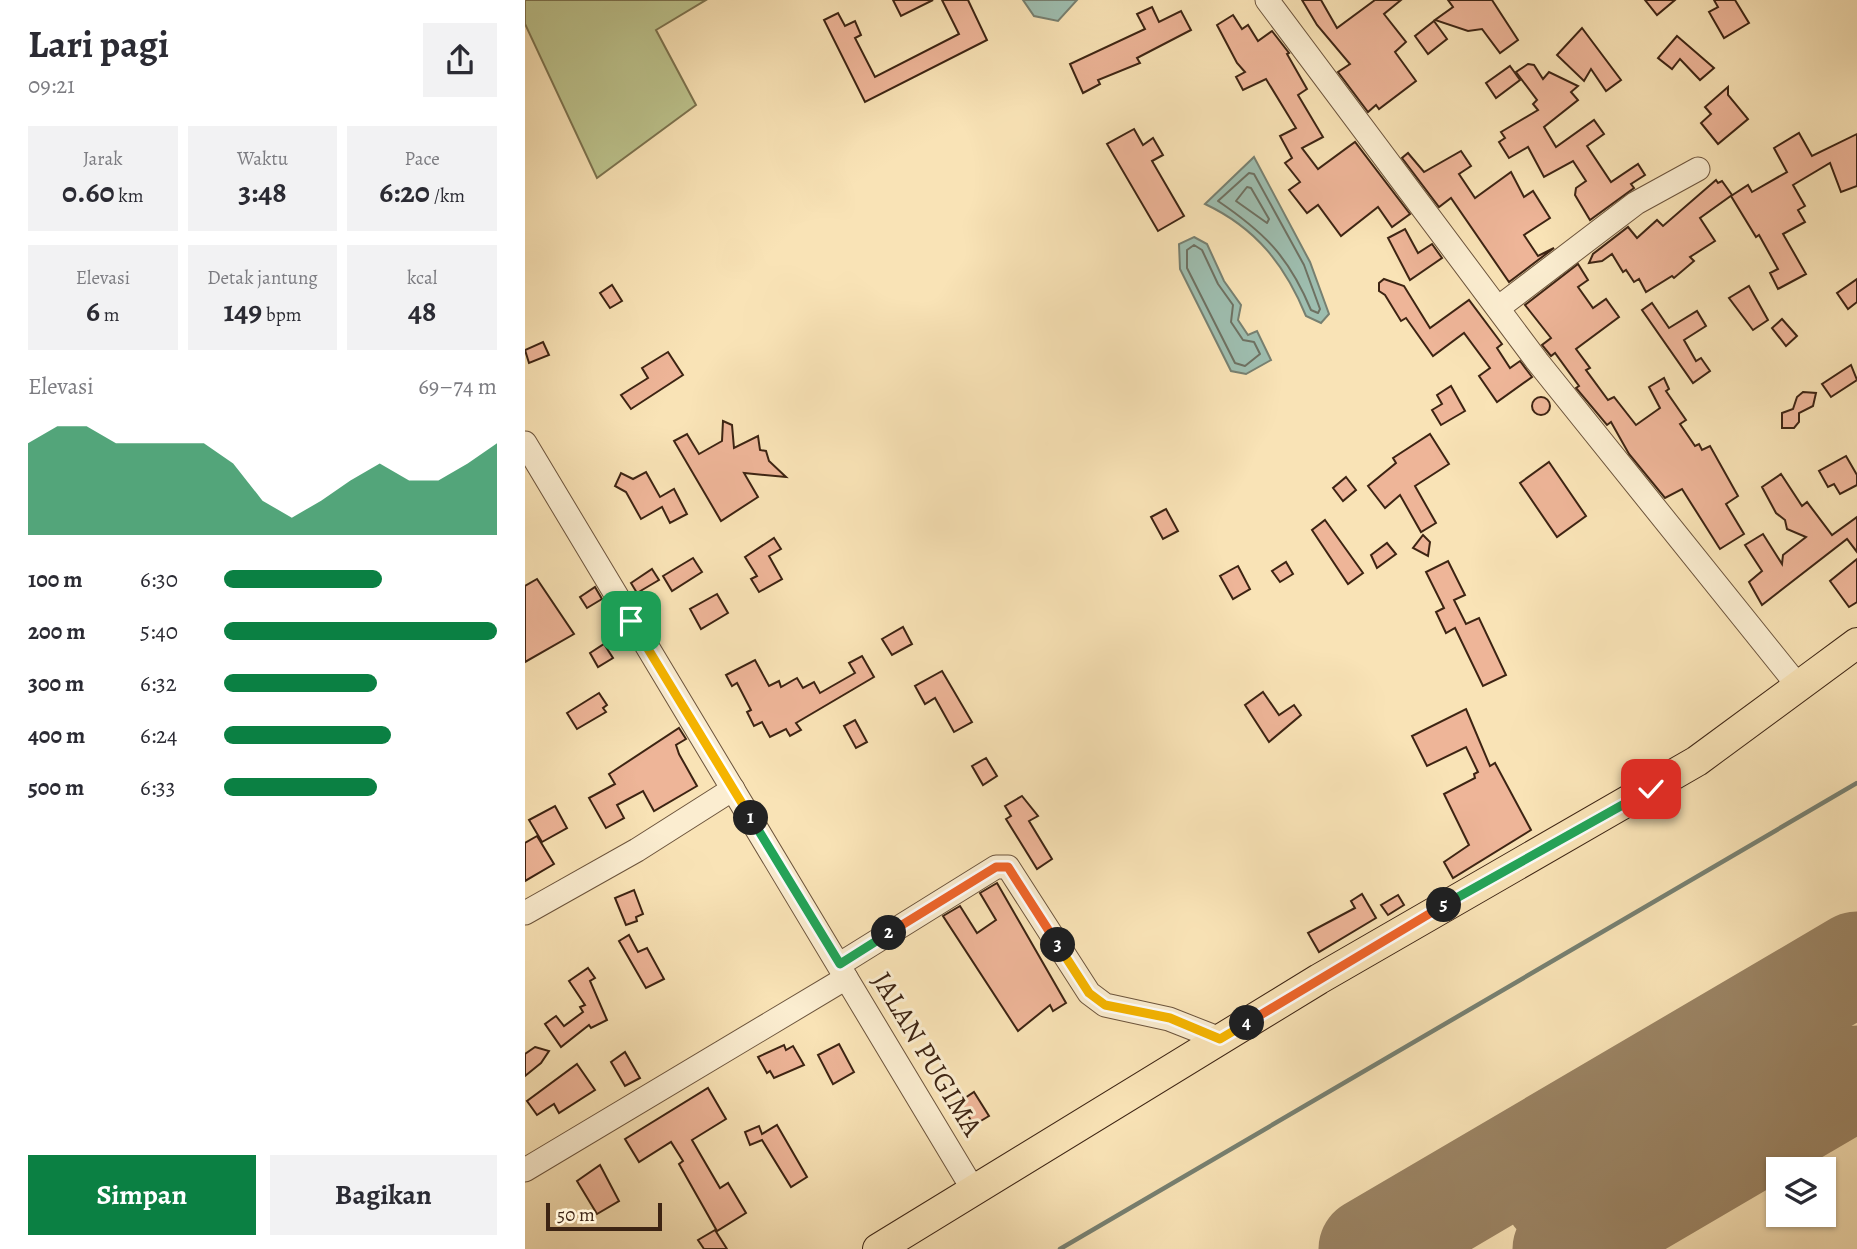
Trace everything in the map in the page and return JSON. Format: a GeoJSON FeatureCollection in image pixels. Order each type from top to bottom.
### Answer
{"type":"FeatureCollection","features":[{"type":"Feature","properties":{"kind":"main road"},"geometry":{"type":"LineString","coordinates":[[878,1249],[1447,903],[1605,817],[1697,761],[1857,643]]}},
{"type":"Feature","properties":{"kind":"street"},"geometry":{"type":"LineString","coordinates":[[1267,0],[1498,308],[1651,505],[1799,687]]}},
{"type":"Feature","properties":{"kind":"street"},"geometry":{"type":"LineString","coordinates":[[1498,308],[1636,203],[1698,169]]}},
{"type":"Feature","properties":{"kind":"street","name":"JALAN PUGIMA"},"geometry":{"type":"LineString","coordinates":[[525,443],[974,1191]]}},
{"type":"Feature","properties":{"kind":"street"},"geometry":{"type":"LineString","coordinates":[[525,913],[637,850],[733,789]]}},
{"type":"Feature","properties":{"kind":"street"},"geometry":{"type":"LineString","coordinates":[[525,1170],[843,971],[996,867],[1008,867],[1089,993],[1105,1005],[1170,1018],[1220,1039]]}},
{"type":"Feature","properties":{"kind":"green space"},"geometry":{"type":"Polygon","coordinates":[[[525,0],[706,0],[656,30],[696,105],[597,178],[525,24],[525,0]]]}},
{"type":"Feature","properties":{"kind":"water"},"geometry":{"type":"Polygon","coordinates":[[[1023,0],[1077,0],[1058,21],[1034,16],[1023,0]]]}},
{"type":"Feature","properties":{"kind":"water"},"geometry":{"type":"Polygon","coordinates":[[[1254,157],[1310,262],[1329,314],[1321,323],[1306,316],[1289,280],[1267,250],[1239,224],[1205,204],[1254,157]]]}},
{"type":"Feature","properties":{"kind":"water"},"geometry":{"type":"Polygon","coordinates":[[[1194,237],[1207,244],[1224,281],[1241,305],[1238,320],[1248,335],[1257,331],[1271,360],[1246,374],[1231,371],[1180,269],[1179,244],[1194,237]]]}},
{"type":"Feature","properties":{"kind":"building"},"geometry":{"type":"Polygon","coordinates":[[[893,0],[933,0],[901,16],[893,0]]]}},
{"type":"Feature","properties":{"kind":"building"},"geometry":{"type":"Polygon","coordinates":[[[942,0],[968,0],[987,40],[865,102],[824,20],[838,13],[845,26],[855,21],[861,35],[855,38],[875,77],[959,34],[942,0]]]}},
{"type":"Feature","properties":{"kind":"building"},"geometry":{"type":"Polygon","coordinates":[[[1302,0],[1321,0],[1337,28],[1375,0],[1401,0],[1384,14],[1406,42],[1395,52],[1416,81],[1379,109],[1376,105],[1368,112],[1338,72],[1350,64],[1317,25],[1302,0]]]}},
{"type":"Feature","properties":{"kind":"building"},"geometry":{"type":"Polygon","coordinates":[[[1448,0],[1492,0],[1518,40],[1500,53],[1482,29],[1468,31],[1435,20],[1453,7],[1448,0]]]}},
{"type":"Feature","properties":{"kind":"building"},"geometry":{"type":"Polygon","coordinates":[[[1645,0],[1675,0],[1657,15],[1645,0]]]}},
{"type":"Feature","properties":{"kind":"building"},"geometry":{"type":"Polygon","coordinates":[[[1714,0],[1735,0],[1749,23],[1724,38],[1709,12],[1718,7],[1714,0]]]}},
{"type":"Feature","properties":{"kind":"building"},"geometry":{"type":"Polygon","coordinates":[[[1152,7],[1159,22],[1181,11],[1191,30],[1137,58],[1140,63],[1098,80],[1100,84],[1083,93],[1070,64],[1145,29],[1137,14],[1152,7]]]}},
{"type":"Feature","properties":{"kind":"building"},"geometry":{"type":"Polygon","coordinates":[[[1233,15],[1242,29],[1248,25],[1258,41],[1272,31],[1289,53],[1287,54],[1307,89],[1298,95],[1323,137],[1302,148],[1318,169],[1355,142],[1410,214],[1392,227],[1378,207],[1341,236],[1318,205],[1307,213],[1289,190],[1300,182],[1285,163],[1292,158],[1280,136],[1296,128],[1266,79],[1243,90],[1236,77],[1245,72],[1237,63],[1217,25],[1233,15]]]}},
{"type":"Feature","properties":{"kind":"building"},"geometry":{"type":"Polygon","coordinates":[[[1434,21],[1447,39],[1428,54],[1415,36],[1434,21]]]}},
{"type":"Feature","properties":{"kind":"building"},"geometry":{"type":"Polygon","coordinates":[[[1582,28],[1621,80],[1606,91],[1591,69],[1584,81],[1557,55],[1582,28]]]}},
{"type":"Feature","properties":{"kind":"building"},"geometry":{"type":"Polygon","coordinates":[[[1677,36],[1714,68],[1700,80],[1680,59],[1672,69],[1658,58],[1677,36]]]}},
{"type":"Feature","properties":{"kind":"building"},"geometry":{"type":"Polygon","coordinates":[[[1528,64],[1534,65],[1543,79],[1549,72],[1578,86],[1571,92],[1578,100],[1544,127],[1556,147],[1594,120],[1604,134],[1587,146],[1611,182],[1638,164],[1645,175],[1631,184],[1634,188],[1590,220],[1575,195],[1576,188],[1586,181],[1573,161],[1544,177],[1528,147],[1509,158],[1499,142],[1505,138],[1501,132],[1538,110],[1533,104],[1537,100],[1516,72],[1528,64]]]}},
{"type":"Feature","properties":{"kind":"building"},"geometry":{"type":"Polygon","coordinates":[[[1510,66],[1520,80],[1496,98],[1486,83],[1510,66]]]}},
{"type":"Feature","properties":{"kind":"building"},"geometry":{"type":"Polygon","coordinates":[[[1728,87],[1728,95],[1748,119],[1718,144],[1701,123],[1711,114],[1705,107],[1728,87]]]}},
{"type":"Feature","properties":{"kind":"building"},"geometry":{"type":"Polygon","coordinates":[[[1134,129],[1143,145],[1153,138],[1163,155],[1152,161],[1184,216],[1158,231],[1107,144],[1134,129]]]}},
{"type":"Feature","properties":{"kind":"building"},"geometry":{"type":"Polygon","coordinates":[[[1799,133],[1812,156],[1857,134],[1857,186],[1841,192],[1830,163],[1793,185],[1805,206],[1798,210],[1805,222],[1783,234],[1806,274],[1778,289],[1770,273],[1778,269],[1759,235],[1756,237],[1731,196],[1748,185],[1752,192],[1787,172],[1774,148],[1799,133]]]}},
{"type":"Feature","properties":{"kind":"building"},"geometry":{"type":"Polygon","coordinates":[[[1461,151],[1471,166],[1459,174],[1475,198],[1511,172],[1524,197],[1533,191],[1550,218],[1524,235],[1538,256],[1554,248],[1509,282],[1451,198],[1439,207],[1402,158],[1408,153],[1424,172],[1461,151]]]}},
{"type":"Feature","properties":{"kind":"building"},"geometry":{"type":"Polygon","coordinates":[[[1716,180],[1718,183],[1722,181],[1732,195],[1700,218],[1715,241],[1690,257],[1694,261],[1674,278],[1672,276],[1646,292],[1639,279],[1634,282],[1626,270],[1623,272],[1612,254],[1602,261],[1589,263],[1593,254],[1628,227],[1637,238],[1657,220],[1663,226],[1716,180]]]}},
{"type":"Feature","properties":{"kind":"building"},"geometry":{"type":"Polygon","coordinates":[[[1405,229],[1418,253],[1432,244],[1442,258],[1410,280],[1388,238],[1405,229]]]}},
{"type":"Feature","properties":{"kind":"building"},"geometry":{"type":"Polygon","coordinates":[[[1578,264],[1588,280],[1578,287],[1593,308],[1606,299],[1619,317],[1576,349],[1590,368],[1586,370],[1608,400],[1614,397],[1636,425],[1660,408],[1649,387],[1664,378],[1669,389],[1666,391],[1686,420],[1680,424],[1695,446],[1699,444],[1702,450],[1710,446],[1738,496],[1726,504],[1744,534],[1720,549],[1682,489],[1665,498],[1629,454],[1611,422],[1607,425],[1576,388],[1579,386],[1555,353],[1551,356],[1542,345],[1551,338],[1525,305],[1578,264]]]}},
{"type":"Feature","properties":{"kind":"building"},"geometry":{"type":"Polygon","coordinates":[[[1384,279],[1404,286],[1430,328],[1469,300],[1502,344],[1497,348],[1510,368],[1520,361],[1532,377],[1497,402],[1479,376],[1490,368],[1464,333],[1433,356],[1406,318],[1401,321],[1385,295],[1379,291],[1379,283],[1384,279]]]}},
{"type":"Feature","properties":{"kind":"building"},"geometry":{"type":"Polygon","coordinates":[[[1857,279],[1857,302],[1848,309],[1837,293],[1857,279]]]}},
{"type":"Feature","properties":{"kind":"building"},"geometry":{"type":"Polygon","coordinates":[[[612,285],[622,301],[610,308],[600,293],[612,285]]]}},
{"type":"Feature","properties":{"kind":"building"},"geometry":{"type":"Polygon","coordinates":[[[1749,286],[1768,320],[1753,330],[1729,298],[1749,286]]]}},
{"type":"Feature","properties":{"kind":"building"},"geometry":{"type":"Polygon","coordinates":[[[1652,303],[1669,328],[1697,311],[1706,326],[1684,340],[1696,361],[1701,358],[1710,371],[1693,383],[1642,310],[1652,303]]]}},
{"type":"Feature","properties":{"kind":"building"},"geometry":{"type":"Polygon","coordinates":[[[1782,319],[1797,336],[1786,346],[1772,328],[1782,319]]]}},
{"type":"Feature","properties":{"kind":"building"},"geometry":{"type":"Polygon","coordinates":[[[543,342],[549,355],[529,363],[525,350],[543,342]]]}},
{"type":"Feature","properties":{"kind":"building"},"geometry":{"type":"Polygon","coordinates":[[[668,352],[683,375],[631,409],[621,395],[648,378],[642,368],[668,352]]]}},
{"type":"Feature","properties":{"kind":"building"},"geometry":{"type":"Polygon","coordinates":[[[1851,365],[1857,380],[1831,397],[1822,384],[1851,365]]]}},
{"type":"Feature","properties":{"kind":"building"},"geometry":{"type":"Polygon","coordinates":[[[1451,386],[1465,411],[1441,425],[1432,410],[1442,404],[1437,395],[1451,386]]]}},
{"type":"Feature","properties":{"kind":"building"},"geometry":{"type":"Polygon","coordinates":[[[1803,392],[1816,393],[1813,406],[1799,413],[1799,422],[1794,428],[1782,428],[1782,413],[1793,409],[1797,397],[1803,392]]]}},
{"type":"Feature","properties":{"kind":"building"},"geometry":{"type":"Polygon","coordinates":[[[1541,397],[1547,400],[1550,406],[1547,412],[1541,415],[1535,412],[1532,406],[1535,400],[1541,397]]]}},
{"type":"Feature","properties":{"kind":"building"},"geometry":{"type":"Polygon","coordinates":[[[723,421],[732,425],[734,448],[758,436],[760,450],[766,451],[769,461],[786,477],[744,473],[758,497],[721,521],[674,441],[687,434],[699,454],[722,441],[723,421]]]}},
{"type":"Feature","properties":{"kind":"building"},"geometry":{"type":"Polygon","coordinates":[[[1430,434],[1449,464],[1415,486],[1436,523],[1421,532],[1400,495],[1385,508],[1368,486],[1396,463],[1393,458],[1430,434]]]}},
{"type":"Feature","properties":{"kind":"building"},"geometry":{"type":"Polygon","coordinates":[[[1846,456],[1857,475],[1857,485],[1840,494],[1834,484],[1828,487],[1819,471],[1846,456]]]}},
{"type":"Feature","properties":{"kind":"building"},"geometry":{"type":"Polygon","coordinates":[[[1549,462],[1586,516],[1557,537],[1520,483],[1549,462]]]}},
{"type":"Feature","properties":{"kind":"building"},"geometry":{"type":"Polygon","coordinates":[[[646,472],[660,497],[674,489],[687,514],[670,523],[662,507],[641,519],[626,492],[615,486],[621,473],[633,479],[646,472]]]}},
{"type":"Feature","properties":{"kind":"building"},"geometry":{"type":"Polygon","coordinates":[[[1781,474],[1802,506],[1807,502],[1832,535],[1857,517],[1857,552],[1847,539],[1762,605],[1749,582],[1762,571],[1745,545],[1763,534],[1782,564],[1783,555],[1806,537],[1787,529],[1785,520],[1776,513],[1762,487],[1781,474]]]}},
{"type":"Feature","properties":{"kind":"building"},"geometry":{"type":"Polygon","coordinates":[[[1346,477],[1356,490],[1343,501],[1333,488],[1346,477]]]}},
{"type":"Feature","properties":{"kind":"building"},"geometry":{"type":"Polygon","coordinates":[[[1166,509],[1178,531],[1163,539],[1151,517],[1166,509]]]}},
{"type":"Feature","properties":{"kind":"building"},"geometry":{"type":"Polygon","coordinates":[[[1325,520],[1363,573],[1348,584],[1312,530],[1325,520]]]}},
{"type":"Feature","properties":{"kind":"building"},"geometry":{"type":"Polygon","coordinates":[[[1423,535],[1430,542],[1428,556],[1413,548],[1423,535]]]}},
{"type":"Feature","properties":{"kind":"building"},"geometry":{"type":"Polygon","coordinates":[[[774,538],[781,549],[769,556],[782,579],[759,592],[751,579],[757,576],[745,557],[774,538]]]}},
{"type":"Feature","properties":{"kind":"building"},"geometry":{"type":"Polygon","coordinates":[[[1387,543],[1396,554],[1377,568],[1371,555],[1387,543]]]}},
{"type":"Feature","properties":{"kind":"building"},"geometry":{"type":"Polygon","coordinates":[[[693,558],[702,572],[672,591],[663,576],[693,558]]]}},
{"type":"Feature","properties":{"kind":"building"},"geometry":{"type":"Polygon","coordinates":[[[1857,559],[1857,602],[1849,607],[1830,581],[1857,559]]]}},
{"type":"Feature","properties":{"kind":"building"},"geometry":{"type":"Polygon","coordinates":[[[1448,561],[1465,595],[1454,600],[1466,624],[1479,618],[1506,675],[1483,686],[1455,628],[1446,633],[1436,612],[1444,608],[1426,572],[1448,561]]]}},
{"type":"Feature","properties":{"kind":"building"},"geometry":{"type":"Polygon","coordinates":[[[1286,562],[1293,574],[1280,582],[1272,571],[1286,562]]]}},
{"type":"Feature","properties":{"kind":"building"},"geometry":{"type":"Polygon","coordinates":[[[1238,566],[1250,589],[1233,599],[1220,576],[1238,566]]]}},
{"type":"Feature","properties":{"kind":"building"},"geometry":{"type":"Polygon","coordinates":[[[652,569],[659,580],[637,593],[631,583],[652,569]]]}},
{"type":"Feature","properties":{"kind":"building"},"geometry":{"type":"Polygon","coordinates":[[[537,579],[574,634],[525,662],[525,586],[537,579]]]}},
{"type":"Feature","properties":{"kind":"building"},"geometry":{"type":"Polygon","coordinates":[[[595,587],[602,599],[587,608],[580,597],[595,587]]]}},
{"type":"Feature","properties":{"kind":"building"},"geometry":{"type":"Polygon","coordinates":[[[717,594],[728,613],[701,629],[690,609],[717,594]]]}},
{"type":"Feature","properties":{"kind":"building"},"geometry":{"type":"Polygon","coordinates":[[[903,627],[912,644],[892,655],[882,639],[903,627]]]}},
{"type":"Feature","properties":{"kind":"building"},"geometry":{"type":"Polygon","coordinates":[[[604,644],[613,658],[598,667],[590,653],[604,644]]]}},
{"type":"Feature","properties":{"kind":"building"},"geometry":{"type":"Polygon","coordinates":[[[862,656],[874,677],[796,723],[801,730],[790,736],[786,729],[770,737],[762,722],[754,726],[747,712],[751,710],[737,683],[732,686],[726,675],[755,660],[769,686],[779,681],[781,687],[797,678],[803,688],[814,682],[820,693],[855,673],[849,663],[862,656]]]}},
{"type":"Feature","properties":{"kind":"building"},"geometry":{"type":"Polygon","coordinates":[[[942,671],[972,722],[954,732],[935,698],[925,704],[915,686],[942,671]]]}},
{"type":"Feature","properties":{"kind":"building"},"geometry":{"type":"Polygon","coordinates":[[[1263,692],[1279,715],[1294,705],[1301,715],[1269,742],[1245,705],[1263,692]]]}},
{"type":"Feature","properties":{"kind":"building"},"geometry":{"type":"Polygon","coordinates":[[[599,693],[607,705],[603,708],[606,712],[577,729],[567,713],[599,693]]]}},
{"type":"Feature","properties":{"kind":"building"},"geometry":{"type":"Polygon","coordinates":[[[1466,709],[1490,766],[1495,763],[1531,830],[1453,878],[1444,862],[1469,845],[1444,794],[1475,778],[1474,774],[1478,772],[1466,747],[1427,766],[1412,736],[1466,709]]]}},
{"type":"Feature","properties":{"kind":"building"},"geometry":{"type":"Polygon","coordinates":[[[855,720],[867,742],[856,748],[844,726],[855,720]]]}},
{"type":"Feature","properties":{"kind":"building"},"geometry":{"type":"Polygon","coordinates":[[[679,728],[686,739],[676,745],[697,786],[654,811],[643,791],[617,805],[624,818],[606,828],[589,798],[615,784],[609,774],[679,728]]]}},
{"type":"Feature","properties":{"kind":"building"},"geometry":{"type":"Polygon","coordinates":[[[986,758],[997,776],[983,785],[972,766],[986,758]]]}},
{"type":"Feature","properties":{"kind":"building"},"geometry":{"type":"Polygon","coordinates":[[[1022,796],[1038,816],[1029,821],[1052,859],[1037,869],[1006,819],[1011,816],[1005,806],[1022,796]]]}},
{"type":"Feature","properties":{"kind":"building"},"geometry":{"type":"Polygon","coordinates":[[[555,806],[567,828],[542,842],[529,820],[555,806]]]}},
{"type":"Feature","properties":{"kind":"building"},"geometry":{"type":"Polygon","coordinates":[[[537,836],[554,864],[525,881],[525,843],[537,836]]]}},
{"type":"Feature","properties":{"kind":"building"},"geometry":{"type":"Polygon","coordinates":[[[997,883],[1066,1003],[1053,1011],[1050,1005],[1018,1031],[943,916],[960,906],[977,933],[996,920],[980,893],[997,883]]]}},
{"type":"Feature","properties":{"kind":"building"},"geometry":{"type":"Polygon","coordinates":[[[634,890],[643,914],[636,917],[637,921],[626,925],[615,898],[634,890]]]}},
{"type":"Feature","properties":{"kind":"building"},"geometry":{"type":"Polygon","coordinates":[[[1362,894],[1376,918],[1319,952],[1308,933],[1355,908],[1351,901],[1362,894]]]}},
{"type":"Feature","properties":{"kind":"building"},"geometry":{"type":"Polygon","coordinates":[[[1398,895],[1404,905],[1388,915],[1381,905],[1398,895]]]}},
{"type":"Feature","properties":{"kind":"building"},"geometry":{"type":"Polygon","coordinates":[[[629,935],[638,952],[647,948],[664,979],[646,988],[619,941],[629,935]]]}},
{"type":"Feature","properties":{"kind":"building"},"geometry":{"type":"Polygon","coordinates":[[[588,968],[595,978],[590,981],[607,1020],[591,1028],[589,1025],[561,1047],[545,1024],[556,1016],[564,1026],[583,1012],[580,1007],[585,1005],[569,981],[588,968]]]}},
{"type":"Feature","properties":{"kind":"building"},"geometry":{"type":"Polygon","coordinates":[[[839,1044],[854,1072],[833,1084],[818,1055],[839,1044]]]}},
{"type":"Feature","properties":{"kind":"building"},"geometry":{"type":"Polygon","coordinates":[[[784,1045],[786,1050],[793,1046],[804,1065],[774,1078],[770,1071],[767,1073],[758,1057],[784,1045]]]}},
{"type":"Feature","properties":{"kind":"building"},"geometry":{"type":"Polygon","coordinates":[[[535,1047],[549,1051],[541,1063],[525,1076],[525,1054],[535,1047]]]}},
{"type":"Feature","properties":{"kind":"building"},"geometry":{"type":"Polygon","coordinates":[[[625,1052],[640,1078],[625,1086],[611,1062],[625,1052]]]}},
{"type":"Feature","properties":{"kind":"building"},"geometry":{"type":"Polygon","coordinates":[[[577,1064],[595,1090],[559,1113],[554,1104],[537,1115],[527,1101],[577,1064]]]}},
{"type":"Feature","properties":{"kind":"building"},"geometry":{"type":"Polygon","coordinates":[[[708,1088],[726,1119],[692,1140],[720,1188],[728,1183],[746,1213],[717,1231],[679,1164],[683,1161],[671,1142],[639,1162],[625,1139],[708,1088]]]}},
{"type":"Feature","properties":{"kind":"building"},"geometry":{"type":"Polygon","coordinates":[[[974,1092],[989,1116],[974,1125],[959,1102],[974,1092]]]}},
{"type":"Feature","properties":{"kind":"building"},"geometry":{"type":"Polygon","coordinates":[[[777,1125],[807,1177],[791,1187],[762,1140],[750,1145],[745,1132],[759,1126],[762,1134],[777,1125]]]}},
{"type":"Feature","properties":{"kind":"building"},"geometry":{"type":"Polygon","coordinates":[[[600,1165],[619,1201],[597,1214],[577,1181],[600,1165]]]}},
{"type":"Feature","properties":{"kind":"building"},"geometry":{"type":"Polygon","coordinates":[[[715,1230],[727,1249],[704,1249],[698,1240],[715,1230]]]}},
{"type":"Feature","properties":{"kind":"waterway"},"geometry":{"type":"LineString","coordinates":[[1060,1249],[1857,783]]}},
{"type":"Feature","properties":{"kind":"taxiway"},"geometry":{"type":"LineString","coordinates":[[1531,1214],[1567,1249]]}},
{"type":"Feature","properties":{"kind":"runway"},"geometry":{"type":"LineString","coordinates":[[1370,1249],[1857,963]]}},
{"type":"Feature","properties":{"kind":"runway"},"geometry":{"type":"LineString","coordinates":[[1564,1249],[1857,1077]]}},
{"type":"Feature","properties":{"kind":"route"},"geometry":{"type":"LineString","coordinates":[[631,621],[840,964],[996,867],[1008,867],[1089,993],[1105,1005],[1170,1018],[1220,1039],[1459,896],[1651,789]]}}]}
